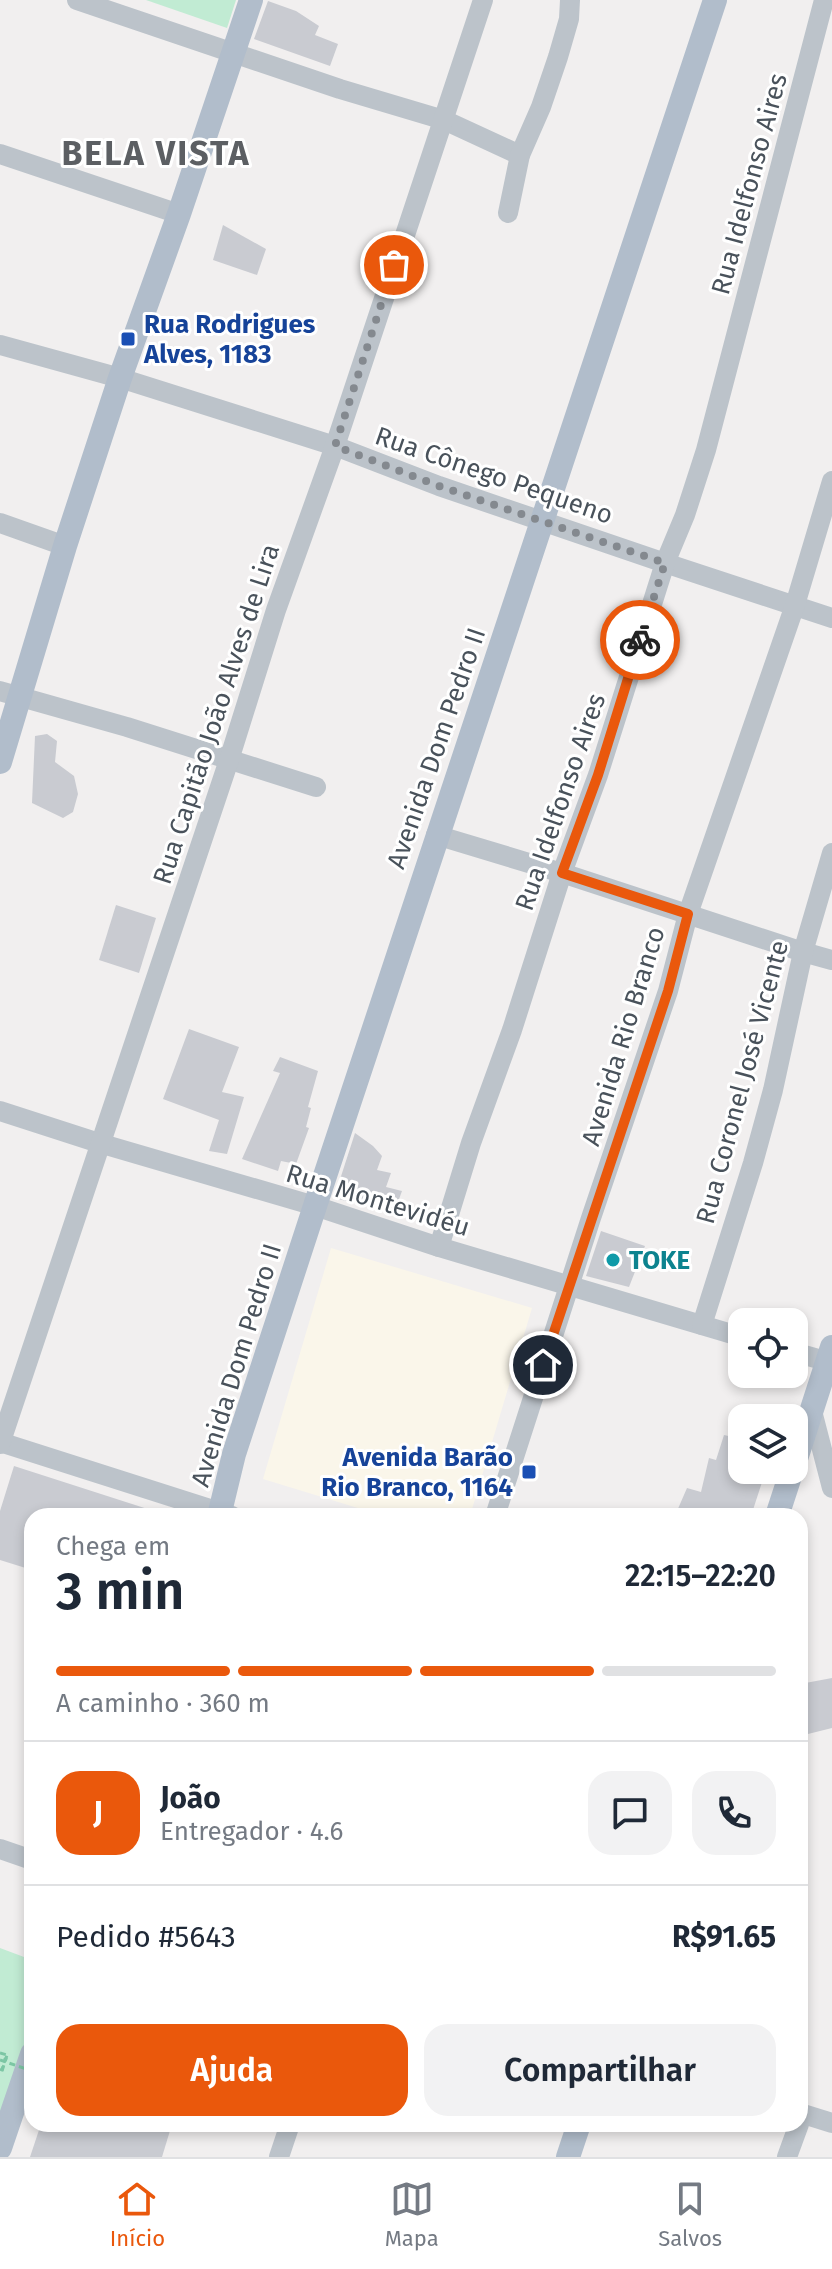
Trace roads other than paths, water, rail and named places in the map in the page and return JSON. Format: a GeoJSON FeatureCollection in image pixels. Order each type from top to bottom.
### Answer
{"type":"FeatureCollection","features":[{"type":"Feature","properties":{"kind":"main road"},"geometry":{"type":"LineString","coordinates":[[0,762],[10,694],[65,546],[251,0]]}},
{"type":"Feature","properties":{"kind":"main road","name":"Avenida Dom Pedro II"},"geometry":{"type":"LineString","coordinates":[[225,1508],[234,1454],[436,835],[715,0]]}},
{"type":"Feature","properties":{"kind":"main road"},"geometry":{"type":"LineString","coordinates":[[808,1423],[830,1357]]}},
{"type":"Feature","properties":{"kind":"main road"},"geometry":{"type":"LineString","coordinates":[[780,1508],[787,1484]]}},
{"type":"Feature","properties":{"kind":"main road"},"geometry":{"type":"LineString","coordinates":[[0,2148],[24,2078]]}},
{"type":"Feature","properties":{"kind":"main road"},"geometry":{"type":"LineString","coordinates":[[568,2157],[576,2132]]}},
{"type":"Feature","properties":{"kind":"street"},"geometry":{"type":"LineString","coordinates":[[77,0],[234,54],[444,120],[520,155]]}},
{"type":"Feature","properties":{"kind":"street","name":"Rua Capitão João Alves de Lira"},"geometry":{"type":"LineString","coordinates":[[0,1443],[229,760],[276,610],[335,446],[483,0]]}},
{"type":"Feature","properties":{"kind":"street"},"geometry":{"type":"LineString","coordinates":[[508,213],[520,155],[558,57],[569,19],[570,0]]}},
{"type":"Feature","properties":{"kind":"street","name":"Rua Idelfonso Aires"},"geometry":{"type":"LineString","coordinates":[[439,1247],[471,1143],[598,775],[665,563],[685,515],[706,450],[824,0]]}},
{"type":"Feature","properties":{"kind":"street"},"geometry":{"type":"LineString","coordinates":[[0,154],[179,214]]}},
{"type":"Feature","properties":{"kind":"street","name":"Rua Cônego Pequeno"},"geometry":{"type":"LineString","coordinates":[[0,345],[120,378],[335,446],[439,486],[832,618]]}},
{"type":"Feature","properties":{"kind":"street","name":"Avenida Rio Branco"},"geometry":{"type":"LineString","coordinates":[[498,1508],[664,1005],[688,914],[795,605],[832,481]]}},
{"type":"Feature","properties":{"kind":"street"},"geometry":{"type":"LineString","coordinates":[[0,523],[65,546]]}},
{"type":"Feature","properties":{"kind":"street"},"geometry":{"type":"LineString","coordinates":[[10,694],[127,727],[316,787]]}},
{"type":"Feature","properties":{"kind":"street"},"geometry":{"type":"LineString","coordinates":[[436,835],[832,960]]}},
{"type":"Feature","properties":{"kind":"street","name":"Rua Coronel José Vicente"},"geometry":{"type":"LineString","coordinates":[[702,1325],[761,1134],[803,952],[832,853]]}},
{"type":"Feature","properties":{"kind":"street","name":"Rua Montevidéu"},"geometry":{"type":"LineString","coordinates":[[0,1111],[728,1333]]}},
{"type":"Feature","properties":{"kind":"street"},"geometry":{"type":"LineString","coordinates":[[808,1354],[830,1357]]}},
{"type":"Feature","properties":{"kind":"street"},"geometry":{"type":"LineString","coordinates":[[812,1411],[832,1488]]}},
{"type":"Feature","properties":{"kind":"street"},"geometry":{"type":"LineString","coordinates":[[0,1443],[202,1508]]}},
{"type":"Feature","properties":{"kind":"street"},"geometry":{"type":"LineString","coordinates":[[0,1849],[24,1857]]}},
{"type":"Feature","properties":{"kind":"street"},"geometry":{"type":"LineString","coordinates":[[808,2119],[832,2123]]}},
{"type":"Feature","properties":{"kind":"street"},"geometry":{"type":"LineString","coordinates":[[279,2157],[287,2132]]}},
{"type":"Feature","properties":{"kind":"street"},"geometry":{"type":"LineString","coordinates":[[787,2157],[796,2132]]}},
{"type":"Feature","properties":{"kind":"place","name":"Rua Rodrigues Alves, 1183"},"geometry":{"type":"Point","coordinates":[128,339]}},
{"type":"Feature","properties":{"kind":"place","name":"TOKE"},"geometry":{"type":"Point","coordinates":[613,1260]}},
{"type":"Feature","properties":{"kind":"place","name":"Avenida Barão Rio Branco, 1164"},"geometry":{"type":"Point","coordinates":[529,1472]}},
{"type":"Feature","properties":{"kind":"district","name":"BELA VISTA"},"geometry":{"type":"Point","coordinates":[156,153]}}]}
